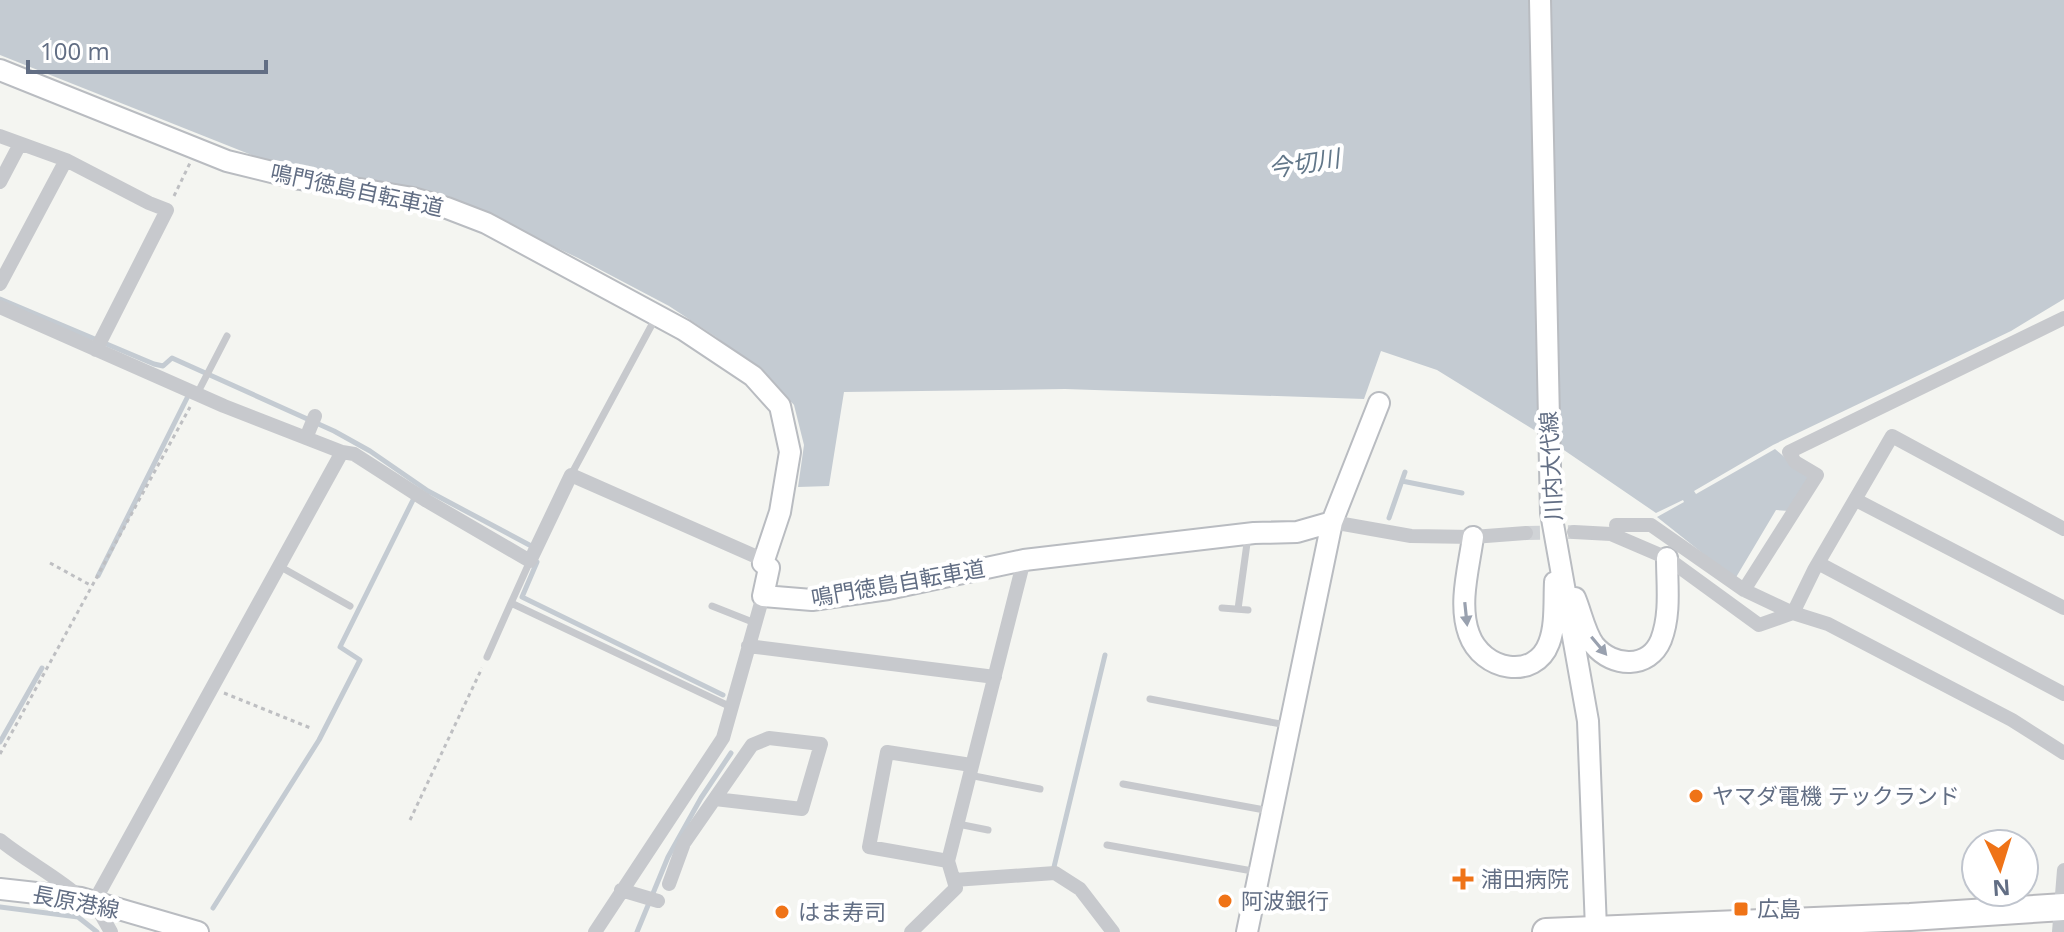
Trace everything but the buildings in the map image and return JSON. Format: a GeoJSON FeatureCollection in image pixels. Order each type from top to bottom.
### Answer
{"type":"FeatureCollection","features":[{"type":"Feature","properties":{"kind":"highway"},"geometry":{"type":"LineString","coordinates":[[1546,932],[1910,924],[2061,916]]}},
{"type":"Feature","properties":{"kind":"main road","name":"川内大代線"},"geometry":{"type":"LineString","coordinates":[[1540,0],[1549,455],[1556,550],[1588,721],[1610,930]]}},
{"type":"Feature","properties":{"kind":"main road","name":"鳴門徳島自転車道"},"geometry":{"type":"LineString","coordinates":[[0,70],[227,161],[300,179],[413,198],[486,223],[657,315],[753,376],[780,406],[790,452],[780,512],[763,563],[769,568],[763,596],[812,600],[888,589],[1024,560],[1248,534],[1297,532],[1332,522]]}},
{"type":"Feature","properties":{"kind":"main road"},"geometry":{"type":"LineString","coordinates":[[1247,932],[1332,522],[1379,403]]}},
{"type":"Feature","properties":{"kind":"main road"},"geometry":{"type":"LineString","coordinates":[[1473,537],[1464,608],[1466,622],[1469,635],[1482,656],[1500,667],[1519,667],[1528,663],[1538,658],[1549,645],[1553,624],[1556,550]]}},
{"type":"Feature","properties":{"kind":"main road"},"geometry":{"type":"LineString","coordinates":[[1556,550],[1593,644],[1623,664],[1638,662],[1652,654],[1660,640],[1667,614],[1667,558]]}},
{"type":"Feature","properties":{"kind":"main road","name":"長原港線"},"geometry":{"type":"LineString","coordinates":[[0,889],[88,900],[198,932]]}},
{"type":"Feature","properties":{"kind":"street"},"geometry":{"type":"LineString","coordinates":[[0,136],[66,160],[167,210],[96,350]]}},
{"type":"Feature","properties":{"kind":"street"},"geometry":{"type":"LineString","coordinates":[[0,182],[20,144]]}},
{"type":"Feature","properties":{"kind":"street"},"geometry":{"type":"LineString","coordinates":[[0,284],[66,160]]}},
{"type":"Feature","properties":{"kind":"street"},"geometry":{"type":"LineString","coordinates":[[0,307],[197,395],[306,438],[352,449],[530,561],[571,475],[757,557],[763,563]]}},
{"type":"Feature","properties":{"kind":"street"},"geometry":{"type":"LineString","coordinates":[[1744,590],[1817,475],[1795,462],[1789,452],[2064,318]]}},
{"type":"Feature","properties":{"kind":"street"},"geometry":{"type":"LineString","coordinates":[[306,438],[315,416]]}},
{"type":"Feature","properties":{"kind":"street"},"geometry":{"type":"LineString","coordinates":[[1574,532],[1611,534],[1667,558],[1759,625],[1793,613],[1818,563],[1892,436],[2064,529]]}},
{"type":"Feature","properties":{"kind":"street"},"geometry":{"type":"LineString","coordinates":[[88,900],[212,688],[279,566],[352,449]]}},
{"type":"Feature","properties":{"kind":"street"},"geometry":{"type":"LineString","coordinates":[[1856,500],[2064,608]]}},
{"type":"Feature","properties":{"kind":"street"},"geometry":{"type":"LineString","coordinates":[[1332,522],[1411,536],[1473,537],[1526,533]]}},
{"type":"Feature","properties":{"kind":"street"},"geometry":{"type":"LineString","coordinates":[[1616,525],[1651,525],[1744,590],[1793,613],[1828,624],[2012,720],[2064,753]]}},
{"type":"Feature","properties":{"kind":"street"},"geometry":{"type":"LineString","coordinates":[[911,932],[956,888],[948,861],[1024,560]]}},
{"type":"Feature","properties":{"kind":"street"},"geometry":{"type":"LineString","coordinates":[[1818,563],[2064,694]]}},
{"type":"Feature","properties":{"kind":"street"},"geometry":{"type":"LineString","coordinates":[[595,932],[723,738],[763,596]]}},
{"type":"Feature","properties":{"kind":"street"},"geometry":{"type":"LineString","coordinates":[[748,646],[995,677]]}},
{"type":"Feature","properties":{"kind":"street"},"geometry":{"type":"LineString","coordinates":[[669,884],[684,843],[752,745],[769,738],[821,744],[802,809],[715,799]]}},
{"type":"Feature","properties":{"kind":"street"},"geometry":{"type":"LineString","coordinates":[[948,861],[869,847],[887,752],[970,770]]}},
{"type":"Feature","properties":{"kind":"street"},"geometry":{"type":"LineString","coordinates":[[660,834],[684,843]]}},
{"type":"Feature","properties":{"kind":"street"},"geometry":{"type":"LineString","coordinates":[[0,840],[88,900],[108,931]]}},
{"type":"Feature","properties":{"kind":"street"},"geometry":{"type":"LineString","coordinates":[[2061,916],[2064,870]]}},
{"type":"Feature","properties":{"kind":"street"},"geometry":{"type":"LineString","coordinates":[[954,880],[1055,873],[1080,889],[1113,932]]}},
{"type":"Feature","properties":{"kind":"street"},"geometry":{"type":"LineString","coordinates":[[621,890],[658,901]]}},
{"type":"Feature","properties":{"kind":"lane"},"geometry":{"type":"LineString","coordinates":[[571,475],[657,315]]}},
{"type":"Feature","properties":{"kind":"lane"},"geometry":{"type":"LineString","coordinates":[[197,395],[227,336]]}},
{"type":"Feature","properties":{"kind":"lane"},"geometry":{"type":"LineString","coordinates":[[1238,609],[1248,534]]}},
{"type":"Feature","properties":{"kind":"lane"},"geometry":{"type":"LineString","coordinates":[[487,657],[530,561]]}},
{"type":"Feature","properties":{"kind":"lane"},"geometry":{"type":"LineString","coordinates":[[279,566],[350,606]]}},
{"type":"Feature","properties":{"kind":"lane"},"geometry":{"type":"LineString","coordinates":[[511,603],[731,707]]}},
{"type":"Feature","properties":{"kind":"lane"},"geometry":{"type":"LineString","coordinates":[[712,606],[755,623]]}},
{"type":"Feature","properties":{"kind":"lane"},"geometry":{"type":"LineString","coordinates":[[1222,608],[1248,610]]}},
{"type":"Feature","properties":{"kind":"lane"},"geometry":{"type":"LineString","coordinates":[[1150,699],[1290,725]]}},
{"type":"Feature","properties":{"kind":"lane"},"geometry":{"type":"LineString","coordinates":[[970,770],[1040,789]]}},
{"type":"Feature","properties":{"kind":"lane"},"geometry":{"type":"LineString","coordinates":[[1123,784],[1272,812]]}},
{"type":"Feature","properties":{"kind":"lane"},"geometry":{"type":"LineString","coordinates":[[957,824],[988,830]]}},
{"type":"Feature","properties":{"kind":"lane"},"geometry":{"type":"LineString","coordinates":[[1107,845],[1260,872]]}},
{"type":"Feature","properties":{"kind":"path"},"geometry":{"type":"LineString","coordinates":[[167,210],[196,149]]}},
{"type":"Feature","properties":{"kind":"path"},"geometry":{"type":"LineString","coordinates":[[0,754],[197,395]]}},
{"type":"Feature","properties":{"kind":"path"},"geometry":{"type":"LineString","coordinates":[[50,563],[92,586]]}},
{"type":"Feature","properties":{"kind":"path"},"geometry":{"type":"LineString","coordinates":[[410,820],[487,657]]}},
{"type":"Feature","properties":{"kind":"path"},"geometry":{"type":"LineString","coordinates":[[212,688],[313,729]]}},
{"type":"Feature","properties":{"kind":"water","name":"今切川"},"geometry":{"type":"Polygon","coordinates":[[[0,0],[2064,0],[2064,299],[2011,331],[1773,445],[1694,491],[1696,494],[1775,449],[1809,478],[1789,511],[1776,510],[1735,579],[1657,517],[1683,500],[1656,513],[1539,433],[1437,370],[1381,351],[1364,399],[1065,389],[844,392],[829,486],[798,487],[804,445],[794,405],[770,378],[669,306],[578,258],[447,196],[269,162],[0,55],[0,0]]]}},
{"type":"Feature","properties":{"kind":"waterway"},"geometry":{"type":"LineString","coordinates":[[0,299],[154,364],[163,366],[172,358],[334,431],[370,451],[428,491],[535,548]]}},
{"type":"Feature","properties":{"kind":"waterway"},"geometry":{"type":"LineString","coordinates":[[98,576],[187,398]]}},
{"type":"Feature","properties":{"kind":"waterway"},"geometry":{"type":"LineString","coordinates":[[1389,518],[1405,472]]}},
{"type":"Feature","properties":{"kind":"waterway"},"geometry":{"type":"LineString","coordinates":[[1402,481],[1462,493]]}},
{"type":"Feature","properties":{"kind":"waterway"},"geometry":{"type":"LineString","coordinates":[[213,908],[319,740],[360,660],[340,647],[416,494]]}},
{"type":"Feature","properties":{"kind":"waterway"},"geometry":{"type":"LineString","coordinates":[[537,562],[522,597],[723,695]]}},
{"type":"Feature","properties":{"kind":"waterway"},"geometry":{"type":"LineString","coordinates":[[1054,867],[1105,655]]}},
{"type":"Feature","properties":{"kind":"waterway"},"geometry":{"type":"LineString","coordinates":[[0,742],[42,668]]}},
{"type":"Feature","properties":{"kind":"waterway"},"geometry":{"type":"LineString","coordinates":[[637,932],[668,857],[731,753]]}},
{"type":"Feature","properties":{"kind":"waterway"},"geometry":{"type":"LineString","coordinates":[[0,907],[78,917],[97,932]]}},
{"type":"Feature","properties":{"kind":"tunnel"},"geometry":{"type":"LineString","coordinates":[[1526,533],[1574,532]]}},
{"type":"Feature","properties":{"kind":"place","name":"ヤマダ電機 テックランド"},"geometry":{"type":"Point","coordinates":[1696,796]}},
{"type":"Feature","properties":{"kind":"place","name":"浦田病院"},"geometry":{"type":"Point","coordinates":[1463,879]}},
{"type":"Feature","properties":{"kind":"place","name":"阿波銀行"},"geometry":{"type":"Point","coordinates":[1225,901]}},
{"type":"Feature","properties":{"kind":"place","name":"広島"},"geometry":{"type":"Point","coordinates":[1741,909]}},
{"type":"Feature","properties":{"kind":"place","name":"はま寿司"},"geometry":{"type":"Point","coordinates":[782,912]}}]}
